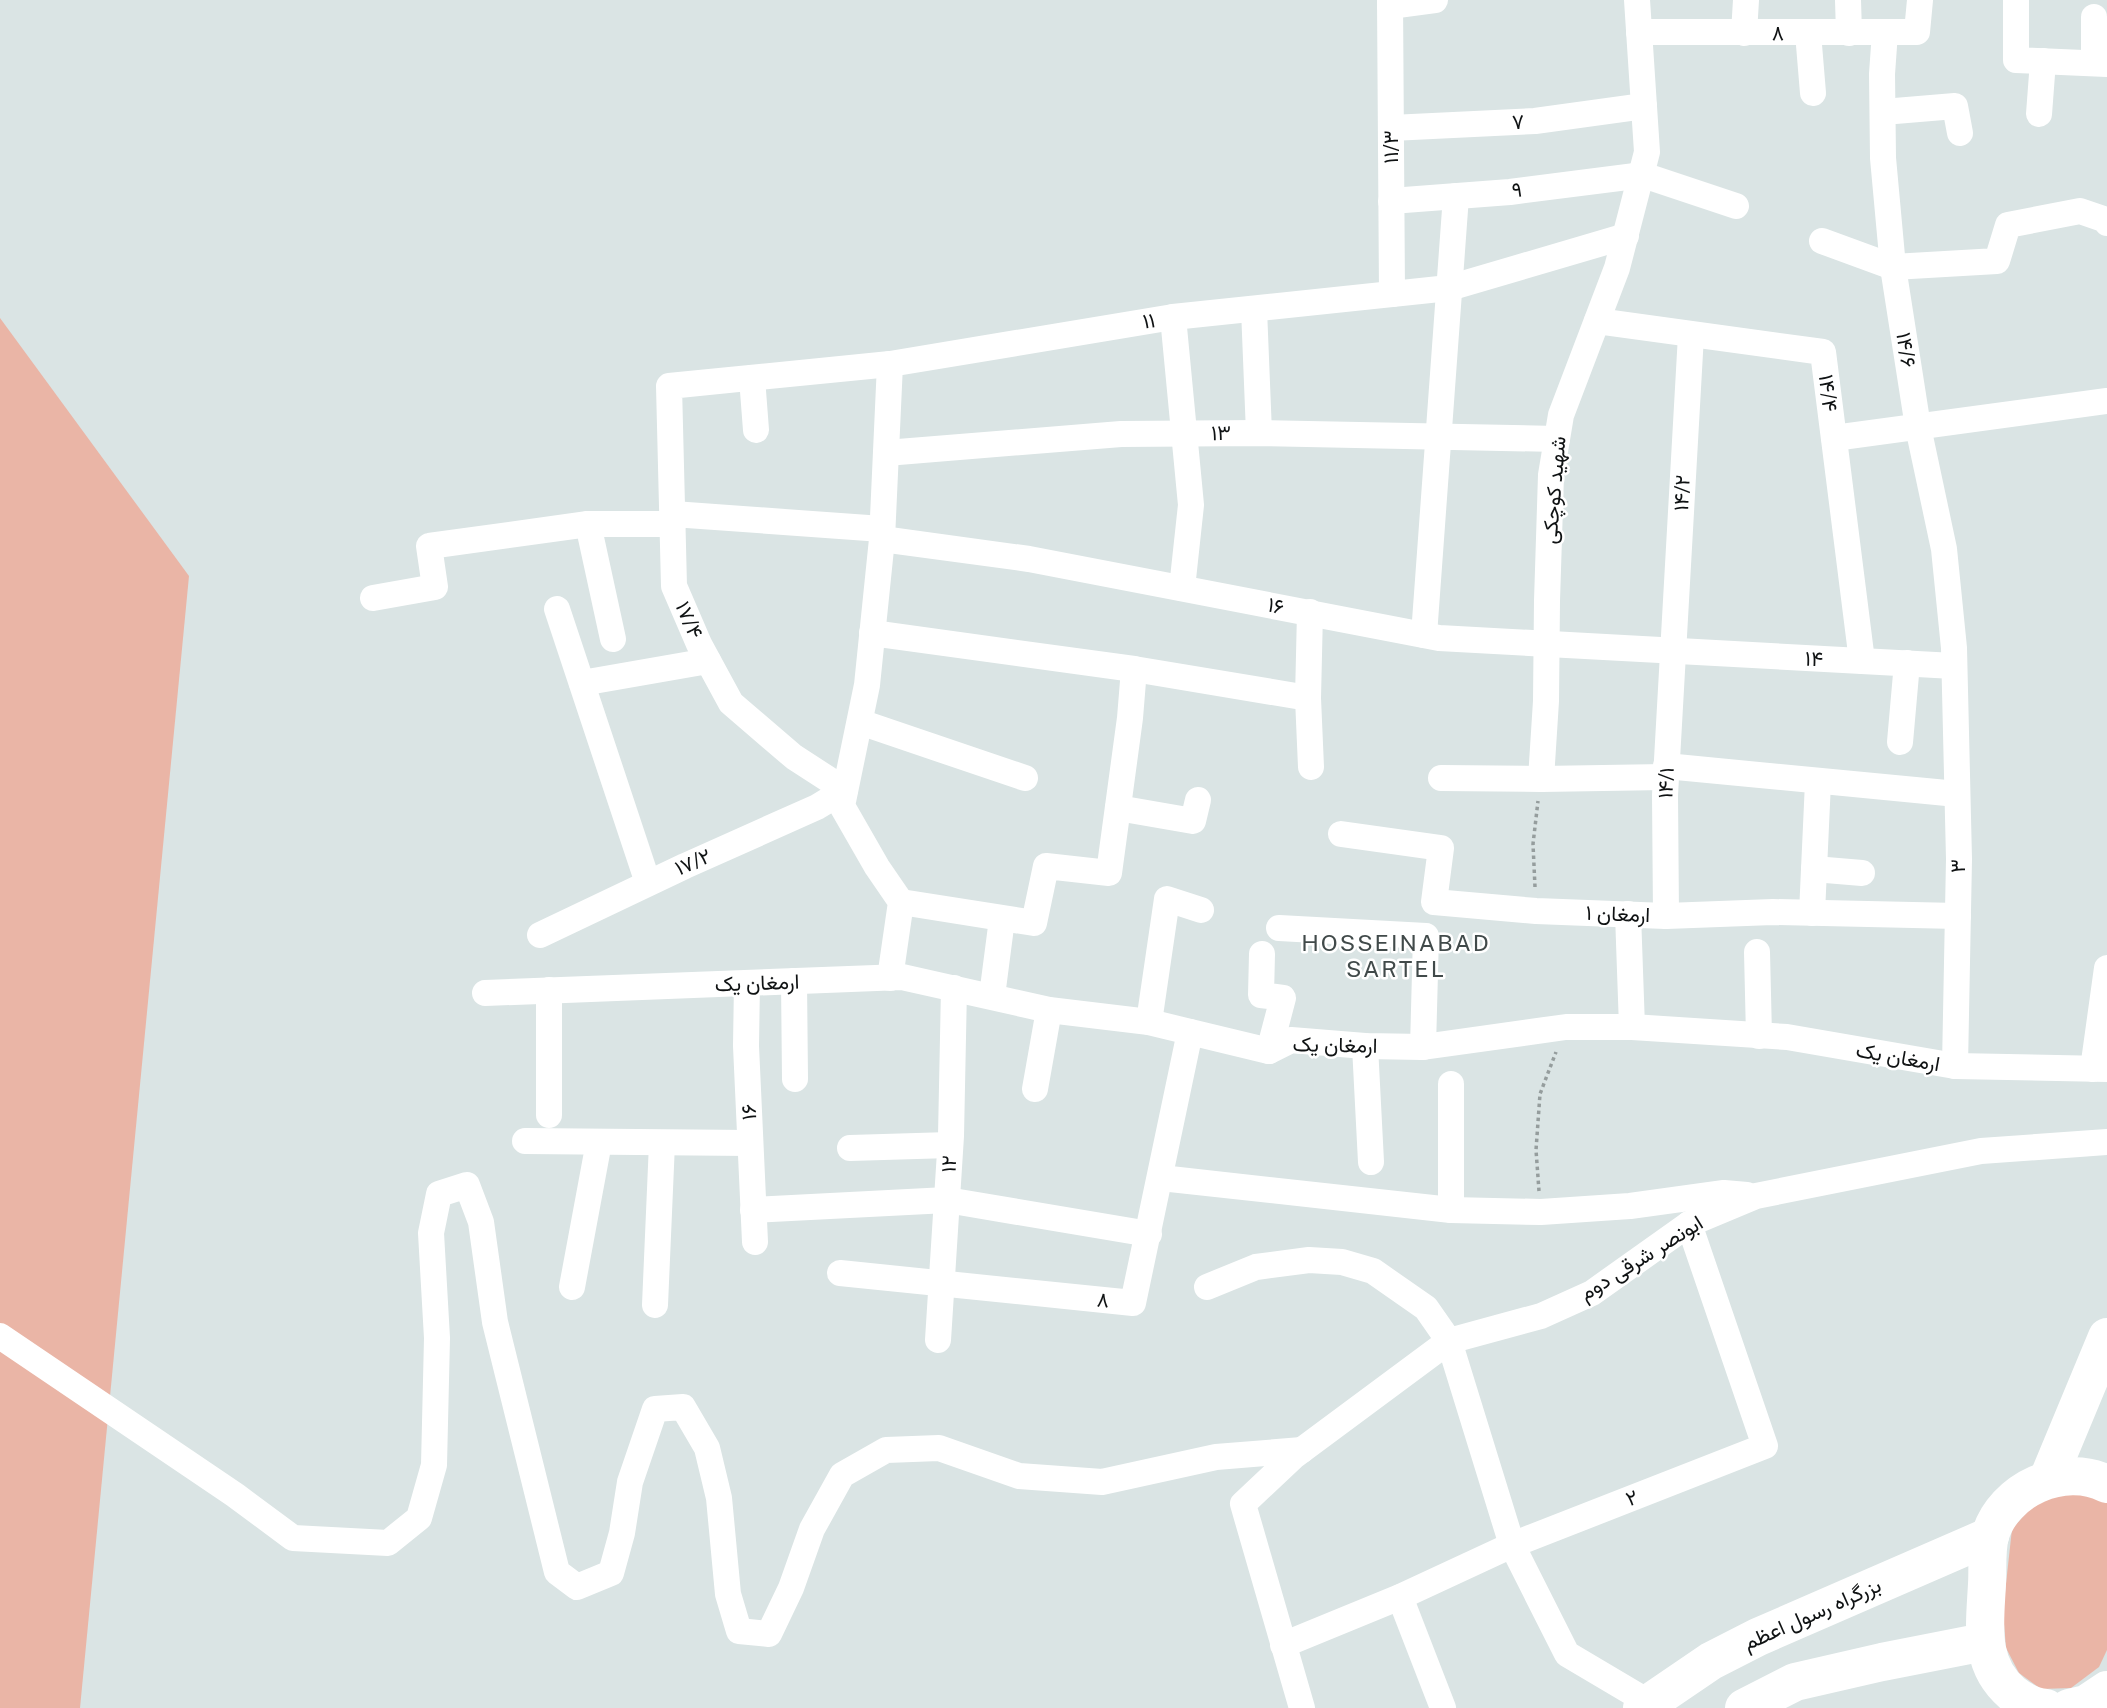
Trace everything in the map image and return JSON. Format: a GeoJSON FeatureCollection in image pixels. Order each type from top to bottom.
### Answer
{"type":"FeatureCollection","features":[{"type":"Feature","properties":{"kind":"highway"},"geometry":{"type":"LineString","coordinates":[[2048,1479],[2099,1392],[2107,1337]]}},
{"type":"Feature","properties":{"kind":"highway"},"geometry":{"type":"LineString","coordinates":[[2046,1708],[2020,1699],[2002,1684],[1990,1664],[1984,1642],[1990,1536],[2002,1512],[2022,1492],[2048,1479],[2073,1476],[2100,1480],[2107,1484]]}},
{"type":"Feature","properties":{"kind":"highway","name":"بزرگراه رسول اعظم"},"geometry":{"type":"LineString","coordinates":[[1645,1705],[1711,1661],[1758,1637],[1990,1536]]}},
{"type":"Feature","properties":{"kind":"highway"},"geometry":{"type":"LineString","coordinates":[[1744,1708],[1795,1682],[1984,1642]]}},
{"type":"Feature","properties":{"kind":"highway"},"geometry":{"type":"LineString","coordinates":[[2069,1708],[2086,1704],[2107,1690]]}},
{"type":"Feature","properties":{"kind":"street"},"geometry":{"type":"LineString","coordinates":[[1390,3],[1435,0]]}},
{"type":"Feature","properties":{"kind":"street","name":"شهید کوچکی"},"geometry":{"type":"LineString","coordinates":[[1541,779],[1546,701],[1551,474],[1562,415],[1617,268],[1647,152],[1637,0]]}},
{"type":"Feature","properties":{"kind":"street"},"geometry":{"type":"LineString","coordinates":[[1745,33],[1746,0]]}},
{"type":"Feature","properties":{"kind":"street"},"geometry":{"type":"LineString","coordinates":[[1848,0],[1849,33]]}},
{"type":"Feature","properties":{"kind":"street","name":"۸"},"geometry":{"type":"LineString","coordinates":[[1639,32],[1917,32],[1920,0]]}},
{"type":"Feature","properties":{"kind":"street"},"geometry":{"type":"LineString","coordinates":[[2015,0],[2016,60],[2100,63],[2094,17]]}},
{"type":"Feature","properties":{"kind":"street","name":"۱۱/۳"},"geometry":{"type":"LineString","coordinates":[[1390,3],[1392,294]]}},
{"type":"Feature","properties":{"kind":"street","name":"۱۴/۶"},"geometry":{"type":"LineString","coordinates":[[1885,32],[1883,158],[1893,267],[1918,426],[1944,549],[1954,666]]}},
{"type":"Feature","properties":{"kind":"street"},"geometry":{"type":"LineString","coordinates":[[1808,33],[1813,93]]}},
{"type":"Feature","properties":{"kind":"street"},"geometry":{"type":"LineString","coordinates":[[2039,114],[2043,61]]}},
{"type":"Feature","properties":{"kind":"street","name":"۷"},"geometry":{"type":"LineString","coordinates":[[1391,128],[1535,121],[1644,106]]}},
{"type":"Feature","properties":{"kind":"street"},"geometry":{"type":"LineString","coordinates":[[1883,112],[1955,106],[1960,133]]}},
{"type":"Feature","properties":{"kind":"street"},"geometry":{"type":"LineString","coordinates":[[1643,175],[1735,206]]}},
{"type":"Feature","properties":{"kind":"street","name":"۹"},"geometry":{"type":"LineString","coordinates":[[1391,201],[1510,192],[1643,175]]}},
{"type":"Feature","properties":{"kind":"street"},"geometry":{"type":"LineString","coordinates":[[1424,635],[1456,196]]}},
{"type":"Feature","properties":{"kind":"street"},"geometry":{"type":"LineString","coordinates":[[1822,241],[1893,267],[1997,261],[2008,225],[2080,211],[2106,220],[2107,223]]}},
{"type":"Feature","properties":{"kind":"street","name":"۱۱"},"geometry":{"type":"LineString","coordinates":[[668,386],[890,364],[1173,317],[1449,288],[1626,236]]}},
{"type":"Feature","properties":{"kind":"street"},"geometry":{"type":"LineString","coordinates":[[1254,309],[1259,433]]}},
{"type":"Feature","properties":{"kind":"street"},"geometry":{"type":"LineString","coordinates":[[1173,317],[1191,505],[1182,588]]}},
{"type":"Feature","properties":{"kind":"street","name":"۱۴/۴"},"geometry":{"type":"LineString","coordinates":[[1597,321],[1823,352],[1862,661]]}},
{"type":"Feature","properties":{"kind":"street","name":"۱۴/۲"},"geometry":{"type":"LineString","coordinates":[[1674,651],[1691,335]]}},
{"type":"Feature","properties":{"kind":"street"},"geometry":{"type":"LineString","coordinates":[[890,364],[882,534],[867,685],[844,798],[877,867],[901,902],[890,978]]}},
{"type":"Feature","properties":{"kind":"street"},"geometry":{"type":"LineString","coordinates":[[752,378],[755,430]]}},
{"type":"Feature","properties":{"kind":"street","name":"۱۷/۴"},"geometry":{"type":"LineString","coordinates":[[668,386],[674,586],[708,661],[731,703],[844,798]]}},
{"type":"Feature","properties":{"kind":"street"},"geometry":{"type":"LineString","coordinates":[[1834,438],[2107,401]]}},
{"type":"Feature","properties":{"kind":"street","name":"۱۳"},"geometry":{"type":"LineString","coordinates":[[886,453],[1121,434],[1259,433],[1558,439]]}},
{"type":"Feature","properties":{"kind":"street","name":"۱۶"},"geometry":{"type":"LineString","coordinates":[[373,598],[435,587],[429,547],[588,524],[673,519],[882,534],[1029,559],[1439,638],[1674,651]]}},
{"type":"Feature","properties":{"kind":"street"},"geometry":{"type":"LineString","coordinates":[[588,524],[613,639]]}},
{"type":"Feature","properties":{"kind":"street"},"geometry":{"type":"LineString","coordinates":[[557,609],[648,883]]}},
{"type":"Feature","properties":{"kind":"street"},"geometry":{"type":"LineString","coordinates":[[1310,612],[1308,698],[1311,767]]}},
{"type":"Feature","properties":{"kind":"street"},"geometry":{"type":"LineString","coordinates":[[872,633],[1134,669],[1308,698]]}},
{"type":"Feature","properties":{"kind":"street","name":"۱۴"},"geometry":{"type":"LineString","coordinates":[[1674,651],[1954,666]]}},
{"type":"Feature","properties":{"kind":"street","name":"۱۴/۱"},"geometry":{"type":"LineString","coordinates":[[1666,916],[1666,772],[1674,651]]}},
{"type":"Feature","properties":{"kind":"street"},"geometry":{"type":"LineString","coordinates":[[582,684],[708,661]]}},
{"type":"Feature","properties":{"kind":"street"},"geometry":{"type":"LineString","coordinates":[[1900,742],[1907,663]]}},
{"type":"Feature","properties":{"kind":"street","name":"۳"},"geometry":{"type":"LineString","coordinates":[[1954,666],[1958,916],[1955,1066]]}},
{"type":"Feature","properties":{"kind":"street"},"geometry":{"type":"LineString","coordinates":[[901,902],[1034,923],[1046,866],[1109,873],[1134,669]]}},
{"type":"Feature","properties":{"kind":"street"},"geometry":{"type":"LineString","coordinates":[[859,722],[1025,778]]}},
{"type":"Feature","properties":{"kind":"street"},"geometry":{"type":"LineString","coordinates":[[1441,778],[1541,779],[1666,772],[1957,794]]}},
{"type":"Feature","properties":{"kind":"street"},"geometry":{"type":"LineString","coordinates":[[1812,913],[1818,782]]}},
{"type":"Feature","properties":{"kind":"street","name":"۱۷/۲"},"geometry":{"type":"LineString","coordinates":[[540,935],[648,883],[817,807],[844,798]]}},
{"type":"Feature","properties":{"kind":"street"},"geometry":{"type":"LineString","coordinates":[[1118,808],[1194,821],[1198,800]]}},
{"type":"Feature","properties":{"kind":"street","name":"ارمغان ۱"},"geometry":{"type":"LineString","coordinates":[[1341,834],[1440,848],[1434,902],[1536,911],[1666,916],[1773,912],[1958,916]]}},
{"type":"Feature","properties":{"kind":"street"},"geometry":{"type":"LineString","coordinates":[[1814,869],[1862,873]]}},
{"type":"Feature","properties":{"kind":"street"},"geometry":{"type":"LineString","coordinates":[[1149,1022],[1167,899],[1201,910]]}},
{"type":"Feature","properties":{"kind":"street"},"geometry":{"type":"LineString","coordinates":[[1628,914],[1632,1027]]}},
{"type":"Feature","properties":{"kind":"street"},"geometry":{"type":"LineString","coordinates":[[992,996],[1002,919]]}},
{"type":"Feature","properties":{"kind":"street"},"geometry":{"type":"LineString","coordinates":[[1279,928],[1426,936],[1423,1046]]}},
{"type":"Feature","properties":{"kind":"street"},"geometry":{"type":"LineString","coordinates":[[1757,952],[1759,1036]]}},
{"type":"Feature","properties":{"kind":"street"},"geometry":{"type":"LineString","coordinates":[[1262,954],[1261,995],[1283,998],[1269,1051]]}},
{"type":"Feature","properties":{"kind":"street"},"geometry":{"type":"LineString","coordinates":[[2100,1069],[2107,968]]}},
{"type":"Feature","properties":{"kind":"street","name":"ارمغان یک"},"geometry":{"type":"LineString","coordinates":[[485,993],[902,977],[1049,1010],[1149,1022],[1269,1051],[1291,1040],[1365,1046],[1423,1046],[1566,1027],[1632,1027],[1787,1037],[1955,1066],[2100,1069]]}},
{"type":"Feature","properties":{"kind":"street"},"geometry":{"type":"LineString","coordinates":[[794,981],[795,1079]]}},
{"type":"Feature","properties":{"kind":"street","name":"۱۶"},"geometry":{"type":"LineString","coordinates":[[747,983],[746,1046],[755,1242]]}},
{"type":"Feature","properties":{"kind":"street","name":"۱۲"},"geometry":{"type":"LineString","coordinates":[[938,1340],[950,1145],[954,988]]}},
{"type":"Feature","properties":{"kind":"street"},"geometry":{"type":"LineString","coordinates":[[549,990],[549,1115]]}},
{"type":"Feature","properties":{"kind":"street"},"geometry":{"type":"LineString","coordinates":[[1035,1089],[1049,1010]]}},
{"type":"Feature","properties":{"kind":"street","name":"۸"},"geometry":{"type":"LineString","coordinates":[[840,1273],[1133,1303],[1190,1032]]}},
{"type":"Feature","properties":{"kind":"street"},"geometry":{"type":"LineString","coordinates":[[1365,1046],[1371,1162]]}},
{"type":"Feature","properties":{"kind":"street"},"geometry":{"type":"LineString","coordinates":[[1451,1084],[1451,1210]]}},
{"type":"Feature","properties":{"kind":"street"},"geometry":{"type":"LineString","coordinates":[[525,1141],[750,1143]]}},
{"type":"Feature","properties":{"kind":"street"},"geometry":{"type":"LineString","coordinates":[[572,1287],[599,1142]]}},
{"type":"Feature","properties":{"kind":"street","name":"ابونصر شرقی دوم"},"geometry":{"type":"LineString","coordinates":[[1449,1341],[1541,1316],[1592,1293],[1689,1224],[1756,1196],[1981,1151],[2107,1142]]}},
{"type":"Feature","properties":{"kind":"street"},"geometry":{"type":"LineString","coordinates":[[655,1305],[662,1143]]}},
{"type":"Feature","properties":{"kind":"street"},"geometry":{"type":"LineString","coordinates":[[850,1148],[950,1145]]}},
{"type":"Feature","properties":{"kind":"street"},"geometry":{"type":"LineString","coordinates":[[1161,1178],[1451,1210],[1541,1212],[1630,1206],[1724,1193],[1756,1196]]}},
{"type":"Feature","properties":{"kind":"street"},"geometry":{"type":"LineString","coordinates":[[0,1336],[214,1480],[293,1538],[388,1543],[419,1518],[434,1465],[437,1338],[431,1233],[439,1194],[467,1185],[481,1222],[495,1322],[557,1572],[577,1587],[611,1573],[622,1533],[630,1482],[655,1409],[682,1407],[706,1448],[716,1486],[728,1594],[739,1631],[769,1634],[792,1588],[813,1529],[842,1475],[886,1450],[939,1448],[1019,1476],[1102,1482],[1216,1457],[1302,1450]]}},
{"type":"Feature","properties":{"kind":"street"},"geometry":{"type":"LineString","coordinates":[[753,1210],[947,1200],[1149,1234]]}},
{"type":"Feature","properties":{"kind":"street","name":"۲"},"geometry":{"type":"LineString","coordinates":[[1283,1645],[1399,1597],[1512,1545],[1765,1446],[1689,1224]]}},
{"type":"Feature","properties":{"kind":"street"},"geometry":{"type":"LineString","coordinates":[[1207,1287],[1256,1267],[1309,1260],[1342,1262],[1373,1271],[1426,1308],[1449,1341],[1512,1545],[1567,1654],[1645,1705]]}},
{"type":"Feature","properties":{"kind":"street"},"geometry":{"type":"LineString","coordinates":[[1302,1708],[1242,1504],[1302,1450],[1449,1341]]}},
{"type":"Feature","properties":{"kind":"street"},"geometry":{"type":"LineString","coordinates":[[1399,1597],[1443,1708]]}},
{"type":"Feature","properties":{"kind":"path"},"geometry":{"type":"LineString","coordinates":[[1536,911],[1533,844],[1541,779]]}},
{"type":"Feature","properties":{"kind":"path"},"geometry":{"type":"LineString","coordinates":[[1541,1212],[1536,1150],[1540,1094],[1566,1027]]}},
{"type":"Feature","properties":{"kind":"shaded area"},"geometry":{"type":"Polygon","coordinates":[[[0,318],[189,576],[80,1708],[0,1708],[0,318]]]}},
{"type":"Feature","properties":{"kind":"shaded area"},"geometry":{"type":"Polygon","coordinates":[[[2049,1488],[2107,1495],[2107,1650],[2099,1667],[2071,1688],[2041,1689],[2019,1673],[2006,1648],[2003,1611],[2012,1529],[2049,1488]]]}},
{"type":"Feature","properties":{"kind":"district","name":"HOSSEINABAD SARTEL"},"geometry":{"type":"Point","coordinates":[1396,956]}}]}
